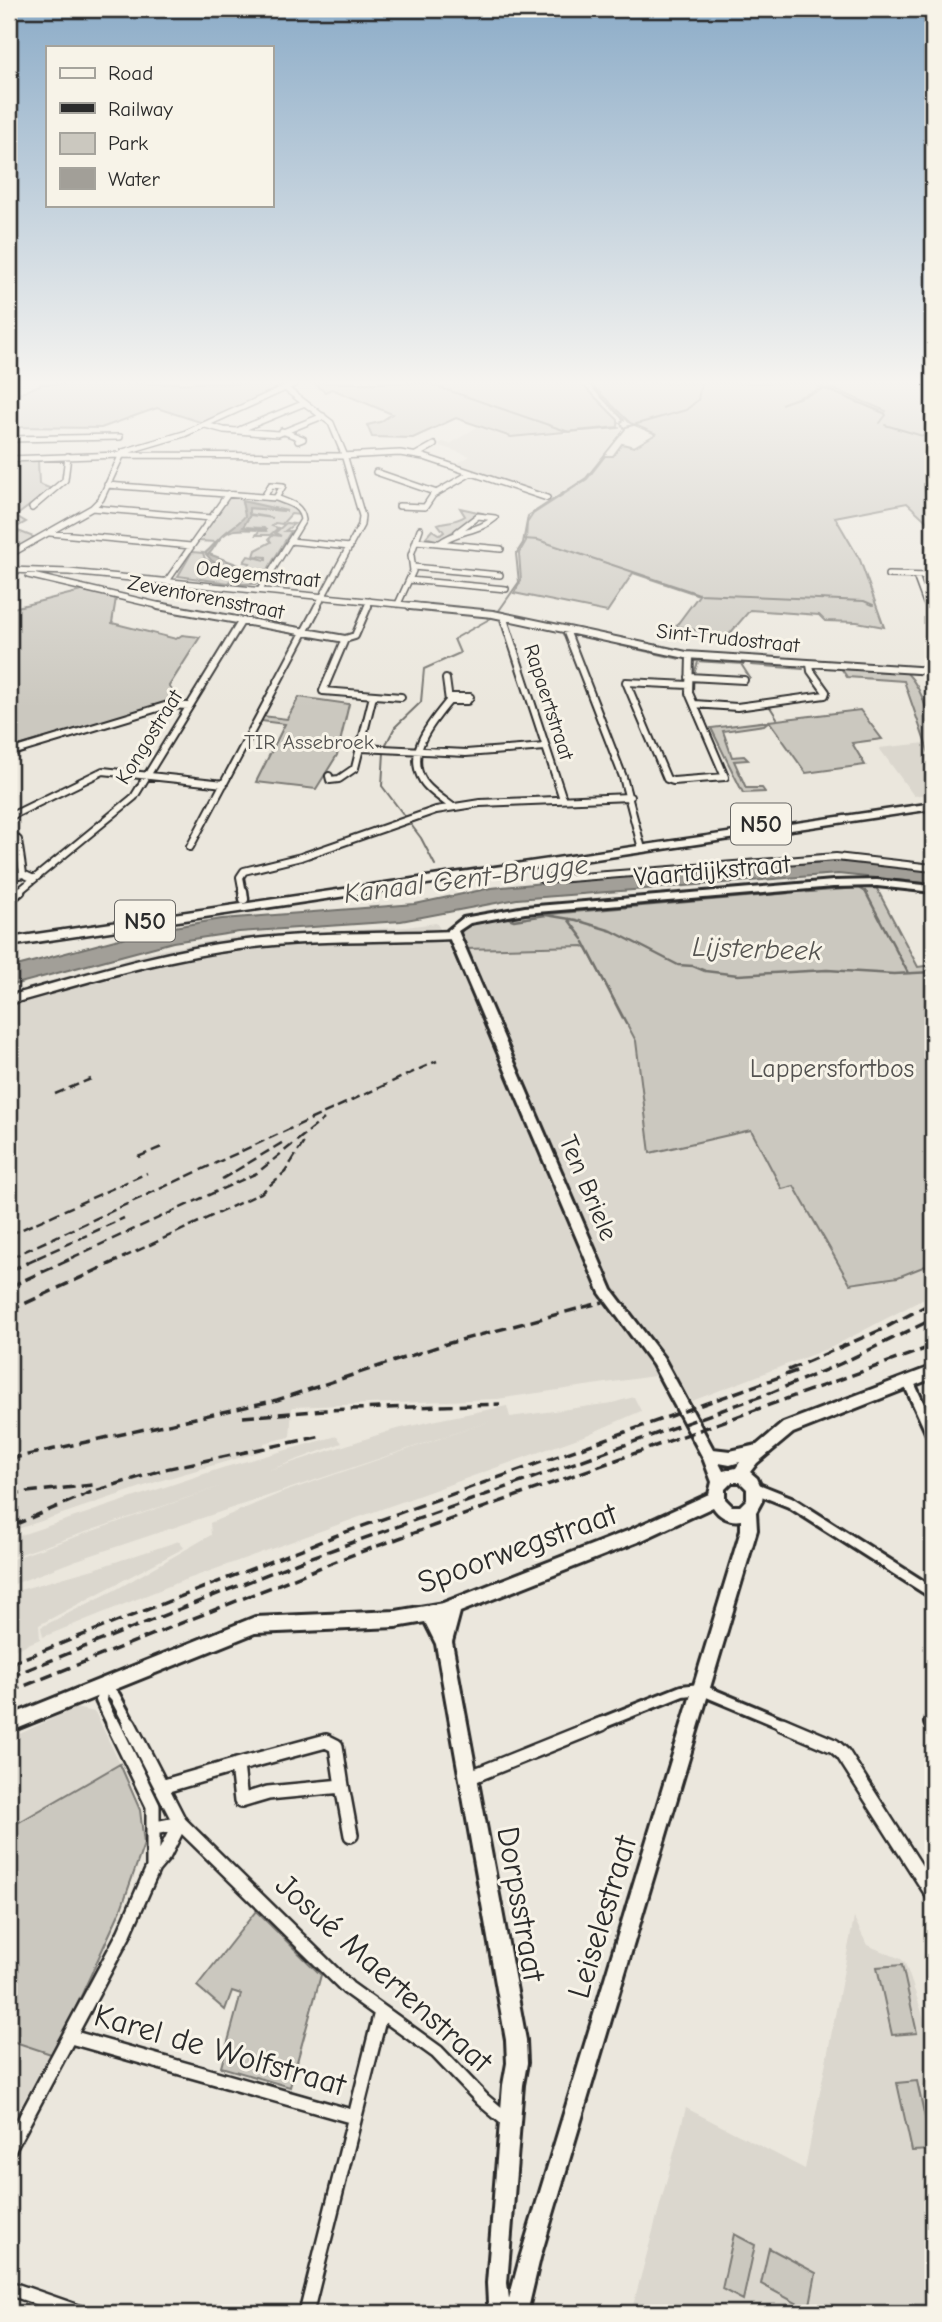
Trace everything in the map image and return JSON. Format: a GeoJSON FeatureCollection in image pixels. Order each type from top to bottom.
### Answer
{"type":"FeatureCollection","features":[{"type":"Feature","properties":{"kind":"main road","name":"N50"},"geometry":{"type":"LineString","coordinates":[[9,933],[197,906],[287,901],[933,798]]}},
{"type":"Feature","properties":{"kind":"main road","name":"N50"},"geometry":{"type":"LineString","coordinates":[[9,941],[589,849],[638,844],[678,844],[933,806]]}},
{"type":"Feature","properties":{"kind":"street"},"geometry":{"type":"LineString","coordinates":[[32,508],[52,491]]}},
{"type":"Feature","properties":{"kind":"street"},"geometry":{"type":"LineString","coordinates":[[9,555],[92,508],[103,491]]}},
{"type":"Feature","properties":{"kind":"street"},"geometry":{"type":"LineString","coordinates":[[193,491],[276,498],[294,504],[302,512],[303,520],[260,590]]}},
{"type":"Feature","properties":{"kind":"street"},"geometry":{"type":"LineString","coordinates":[[264,497],[267,491]]}},
{"type":"Feature","properties":{"kind":"street"},"geometry":{"type":"LineString","coordinates":[[276,498],[280,491]]}},
{"type":"Feature","properties":{"kind":"street"},"geometry":{"type":"LineString","coordinates":[[190,847],[351,547],[362,516],[355,491]]}},
{"type":"Feature","properties":{"kind":"street"},"geometry":{"type":"LineString","coordinates":[[432,491],[437,493]]}},
{"type":"Feature","properties":{"kind":"street"},"geometry":{"type":"LineString","coordinates":[[399,506],[425,507],[440,491]]}},
{"type":"Feature","properties":{"kind":"street"},"geometry":{"type":"LineString","coordinates":[[527,491],[547,498]]}},
{"type":"Feature","properties":{"kind":"street"},"geometry":{"type":"LineString","coordinates":[[167,580],[228,494]]}},
{"type":"Feature","properties":{"kind":"street"},"geometry":{"type":"LineString","coordinates":[[92,508],[211,518]]}},
{"type":"Feature","properties":{"kind":"street"},"geometry":{"type":"LineString","coordinates":[[440,543],[478,516],[495,518],[475,531],[457,532]]}},
{"type":"Feature","properties":{"kind":"street"},"geometry":{"type":"LineString","coordinates":[[398,604],[413,567],[411,555],[420,529]]}},
{"type":"Feature","properties":{"kind":"street"},"geometry":{"type":"LineString","coordinates":[[50,533],[191,547]]}},
{"type":"Feature","properties":{"kind":"street"},"geometry":{"type":"LineString","coordinates":[[290,541],[351,547]]}},
{"type":"Feature","properties":{"kind":"street"},"geometry":{"type":"LineString","coordinates":[[416,541],[501,549]]}},
{"type":"Feature","properties":{"kind":"street"},"geometry":{"type":"LineString","coordinates":[[413,567],[500,575]]}},
{"type":"Feature","properties":{"kind":"street","name":"Odegemstraat"},"geometry":{"type":"LineString","coordinates":[[9,570],[167,580],[503,616]]}},
{"type":"Feature","properties":{"kind":"street"},"geometry":{"type":"LineString","coordinates":[[62,583],[69,572]]}},
{"type":"Feature","properties":{"kind":"street","name":"Zeventorensstraat"},"geometry":{"type":"LineString","coordinates":[[18,573],[185,612],[345,639]]}},
{"type":"Feature","properties":{"kind":"street"},"geometry":{"type":"LineString","coordinates":[[888,575],[933,576]]}},
{"type":"Feature","properties":{"kind":"street"},"geometry":{"type":"LineString","coordinates":[[916,576],[926,603],[933,606]]}},
{"type":"Feature","properties":{"kind":"street"},"geometry":{"type":"LineString","coordinates":[[409,580],[506,589]]}},
{"type":"Feature","properties":{"kind":"street"},"geometry":{"type":"LineString","coordinates":[[370,601],[355,636],[345,639],[323,691],[401,697]]}},
{"type":"Feature","properties":{"kind":"street","name":"Sint-Trudostraat"},"geometry":{"type":"LineString","coordinates":[[503,616],[690,656],[930,671]]}},
{"type":"Feature","properties":{"kind":"street","name":"Rapaertstraat"},"geometry":{"type":"LineString","coordinates":[[503,616],[563,799]]}},
{"type":"Feature","properties":{"kind":"street","name":"Kongostraat"},"geometry":{"type":"LineString","coordinates":[[34,879],[134,797],[241,622]]}},
{"type":"Feature","properties":{"kind":"street"},"geometry":{"type":"LineString","coordinates":[[566,630],[630,797],[638,844]]}},
{"type":"Feature","properties":{"kind":"street"},"geometry":{"type":"LineString","coordinates":[[690,656],[689,681],[689,693],[725,777],[670,780],[626,682],[689,681],[744,680]]}},
{"type":"Feature","properties":{"kind":"street"},"geometry":{"type":"LineString","coordinates":[[694,704],[737,707],[825,695],[826,691],[811,671],[810,664]]}},
{"type":"Feature","properties":{"kind":"street"},"geometry":{"type":"LineString","coordinates":[[930,671],[933,677]]}},
{"type":"Feature","properties":{"kind":"street"},"geometry":{"type":"LineString","coordinates":[[446,679],[449,699],[423,733],[418,764],[423,782],[453,807]]}},
{"type":"Feature","properties":{"kind":"street"},"geometry":{"type":"LineString","coordinates":[[341,776],[355,768],[373,696]]}},
{"type":"Feature","properties":{"kind":"street"},"geometry":{"type":"LineString","coordinates":[[9,753],[168,705],[189,706]]}},
{"type":"Feature","properties":{"kind":"street"},"geometry":{"type":"LineString","coordinates":[[360,748],[466,753],[545,747]]}},
{"type":"Feature","properties":{"kind":"street"},"geometry":{"type":"LineString","coordinates":[[9,817],[95,773],[110,770],[224,784]]}},
{"type":"Feature","properties":{"kind":"street"},"geometry":{"type":"LineString","coordinates":[[243,903],[240,877],[244,871],[301,858],[406,820],[453,807],[480,803],[630,797]]}},
{"type":"Feature","properties":{"kind":"street"},"geometry":{"type":"LineString","coordinates":[[9,832],[18,840],[23,874]]}},
{"type":"Feature","properties":{"kind":"street"},"geometry":{"type":"LineString","coordinates":[[543,880],[836,857],[933,868]]}},
{"type":"Feature","properties":{"kind":"street"},"geometry":{"type":"LineString","coordinates":[[9,877],[23,874],[34,879],[9,900]]}},
{"type":"Feature","properties":{"kind":"street","name":"Vaartdijkstraat"},"geometry":{"type":"LineString","coordinates":[[9,1000],[138,964],[231,946],[270,941],[454,931],[467,920],[547,907],[833,884],[877,883],[933,889]]}},
{"type":"Feature","properties":{"kind":"street","name":"Ten Briele"},"geometry":{"type":"LineString","coordinates":[[454,931],[607,1293],[658,1361],[709,1455],[740,1493]]}},
{"type":"Feature","properties":{"kind":"street"},"geometry":{"type":"LineString","coordinates":[[933,1372],[788,1428],[760,1451],[740,1493],[790,1502],[933,1593]]}},
{"type":"Feature","properties":{"kind":"street"},"geometry":{"type":"LineString","coordinates":[[908,1381],[933,1436]]}},
{"type":"Feature","properties":{"kind":"street"},"geometry":{"type":"LineString","coordinates":[[709,1455],[730,1458],[760,1451]]}},
{"type":"Feature","properties":{"kind":"street","name":"Spoorwegstraat"},"geometry":{"type":"LineString","coordinates":[[9,1724],[103,1684],[261,1624],[396,1619],[430,1615],[453,1608],[740,1493]]}},
{"type":"Feature","properties":{"kind":"street","name":"Leiselestraat"},"geometry":{"type":"LineString","coordinates":[[516,2313],[744,1538],[750,1526],[740,1493]]}},
{"type":"Feature","properties":{"kind":"street","name":"Dorpsstraat"},"geometry":{"type":"LineString","coordinates":[[444,1642],[453,1608]]}},
{"type":"Feature","properties":{"kind":"street","name":"Dorpsstraat"},"geometry":{"type":"LineString","coordinates":[[430,1615],[444,1642],[516,2040],[517,2063],[510,2123],[498,2310]]}},
{"type":"Feature","properties":{"kind":"street"},"geometry":{"type":"LineString","coordinates":[[103,1684],[101,1700],[153,1806],[153,1868]]}},
{"type":"Feature","properties":{"kind":"street","name":"Josué Maertenstraat"},"geometry":{"type":"LineString","coordinates":[[103,1684],[115,1697],[180,1823],[348,1988],[438,2052],[483,2101],[510,2123]]}},
{"type":"Feature","properties":{"kind":"street"},"geometry":{"type":"LineString","coordinates":[[468,1778],[682,1691],[700,1689],[834,1746],[844,1754],[933,1895]]}},
{"type":"Feature","properties":{"kind":"street"},"geometry":{"type":"LineString","coordinates":[[120,1736],[131,1729]]}},
{"type":"Feature","properties":{"kind":"street"},"geometry":{"type":"LineString","coordinates":[[161,1787],[326,1741],[336,1746],[351,1835]]}},
{"type":"Feature","properties":{"kind":"street"},"geometry":{"type":"LineString","coordinates":[[237,1764],[241,1801],[268,1793],[342,1786]]}},
{"type":"Feature","properties":{"kind":"street"},"geometry":{"type":"LineString","coordinates":[[155,1828],[180,1823]]}},
{"type":"Feature","properties":{"kind":"street"},"geometry":{"type":"LineString","coordinates":[[9,2149],[71,2038],[124,1934],[153,1868],[164,1855],[180,1823]]}},
{"type":"Feature","properties":{"kind":"street"},"geometry":{"type":"LineString","coordinates":[[306,2313],[381,2012]]}},
{"type":"Feature","properties":{"kind":"street","name":"Karel de Wolfstraat"},"geometry":{"type":"LineString","coordinates":[[71,2038],[354,2117]]}},
{"type":"Feature","properties":{"kind":"street"},"geometry":{"type":"LineString","coordinates":[[9,2288],[81,2313]]}},
{"type":"Feature","properties":{"kind":"shaded area"},"geometry":{"type":"Polygon","coordinates":[[[532,491],[563,491],[552,498],[532,491]]]}},
{"type":"Feature","properties":{"kind":"shaded area"},"geometry":{"type":"Polygon","coordinates":[[[926,743],[933,765],[933,793],[914,796],[879,748],[926,743]]]}},
{"type":"Feature","properties":{"kind":"shaded area"},"geometry":{"type":"Polygon","coordinates":[[[436,923],[456,950],[583,946],[636,1041],[650,1153],[751,1130],[782,1188],[793,1186],[850,1284],[898,1277],[933,1263],[933,1294],[832,1347],[692,1401],[672,1370],[654,1376],[497,1399],[292,1407],[290,1437],[264,1443],[263,1451],[162,1480],[9,1532],[9,993],[155,951],[234,937],[436,923]]]}},
{"type":"Feature","properties":{"kind":"shaded area"},"geometry":{"type":"Polygon","coordinates":[[[634,1397],[641,1411],[589,1434],[174,1584],[43,1637],[41,1627],[117,1589],[211,1535],[210,1523],[281,1493],[491,1421],[74,1561],[9,1586],[9,1560],[222,1486],[9,1558],[9,1539],[222,1468],[337,1436],[342,1443],[269,1470],[393,1430],[507,1406],[510,1417],[612,1403],[634,1397]]]}},
{"type":"Feature","properties":{"kind":"shaded area"},"geometry":{"type":"Polygon","coordinates":[[[179,1541],[184,1548],[39,1625],[40,1639],[9,1652],[9,1593],[179,1541]]]}},
{"type":"Feature","properties":{"kind":"shaded area"},"geometry":{"type":"Polygon","coordinates":[[[75,1708],[95,1712],[120,1764],[107,1773],[67,2023],[9,2127],[9,1739],[75,1708]]]}},
{"type":"Feature","properties":{"kind":"shaded area"},"geometry":{"type":"Polygon","coordinates":[[[854,1918],[867,1945],[905,1963],[933,2044],[933,2313],[631,2313],[686,2108],[805,2169],[854,1918]]]}},
{"type":"Feature","properties":{"kind":"green space"},"geometry":{"type":"Polygon","coordinates":[[[9,491],[49,491],[16,516],[26,522],[13,529],[36,538],[9,551],[9,491]]]}},
{"type":"Feature","properties":{"kind":"green space"},"geometry":{"type":"Polygon","coordinates":[[[568,491],[933,491],[933,527],[907,503],[835,517],[860,560],[884,627],[857,622],[825,621],[819,615],[750,610],[727,637],[676,626],[699,595],[633,573],[607,612],[514,593],[521,581],[519,553],[526,541],[527,523],[533,514],[568,491]]]}},
{"type":"Feature","properties":{"kind":"green space"},"geometry":{"type":"Polygon","coordinates":[[[229,497],[273,499],[294,505],[301,515],[291,514],[282,524],[275,523],[272,526],[278,528],[270,535],[256,535],[259,531],[266,531],[264,528],[243,527],[249,517],[249,508],[285,511],[242,503],[246,516],[217,542],[198,541],[229,497]]]}},
{"type":"Feature","properties":{"kind":"green space"},"geometry":{"type":"Polygon","coordinates":[[[460,508],[482,513],[438,541],[426,537],[432,530],[440,535],[444,532],[438,524],[465,516],[460,508]]]}},
{"type":"Feature","properties":{"kind":"green space"},"geometry":{"type":"Polygon","coordinates":[[[286,523],[294,524],[285,531],[291,531],[259,584],[239,584],[253,569],[248,566],[250,563],[244,562],[248,556],[266,560],[266,557],[254,556],[256,550],[271,542],[269,539],[273,535],[281,536],[275,533],[286,523]]]}},
{"type":"Feature","properties":{"kind":"green space"},"geometry":{"type":"Polygon","coordinates":[[[192,552],[203,553],[205,559],[236,573],[229,583],[178,576],[192,552]]]}},
{"type":"Feature","properties":{"kind":"green space"},"geometry":{"type":"Polygon","coordinates":[[[85,590],[116,598],[112,623],[176,639],[182,635],[200,637],[169,686],[178,699],[9,749],[9,609],[85,590]]]}},
{"type":"Feature","properties":{"kind":"green space"},"geometry":{"type":"Polygon","coordinates":[[[841,668],[906,672],[914,681],[925,703],[931,728],[933,765],[904,681],[847,677],[841,668]]]}},
{"type":"Feature","properties":{"kind":"green space","name":"TIR Assebroek"},"geometry":{"type":"Polygon","coordinates":[[[299,697],[349,704],[337,755],[316,789],[256,782],[285,724],[261,721],[263,716],[287,719],[299,697]]]}},
{"type":"Feature","properties":{"kind":"green space"},"geometry":{"type":"Polygon","coordinates":[[[860,710],[882,739],[852,743],[865,765],[806,773],[769,721],[764,725],[723,731],[732,757],[744,756],[748,760],[734,761],[746,788],[762,788],[765,792],[743,793],[711,728],[860,710]]]}},
{"type":"Feature","properties":{"kind":"green space","name":"Lappersfortbos"},"geometry":{"type":"Polygon","coordinates":[[[864,885],[876,887],[918,967],[933,965],[933,1263],[898,1277],[850,1284],[794,1186],[782,1189],[751,1130],[650,1153],[636,1041],[587,949],[583,946],[464,949],[459,937],[463,929],[476,922],[547,909],[864,885]]]}},
{"type":"Feature","properties":{"kind":"green space"},"geometry":{"type":"Polygon","coordinates":[[[120,1764],[140,1810],[144,1844],[121,1909],[54,2055],[9,2040],[9,1828],[120,1764]]]}},
{"type":"Feature","properties":{"kind":"green space"},"geometry":{"type":"Polygon","coordinates":[[[256,1911],[321,1975],[290,2087],[221,2067],[241,1994],[232,1991],[225,2010],[197,1986],[256,1911]]]}},
{"type":"Feature","properties":{"kind":"green space"},"geometry":{"type":"Polygon","coordinates":[[[902,1965],[917,2033],[892,2035],[877,1967],[902,1965]]]}},
{"type":"Feature","properties":{"kind":"green space"},"geometry":{"type":"Polygon","coordinates":[[[917,2081],[932,2150],[912,2151],[897,2083],[917,2081]]]}},
{"type":"Feature","properties":{"kind":"green space"},"geometry":{"type":"Polygon","coordinates":[[[734,2234],[755,2245],[743,2300],[722,2289],[734,2234]]]}},
{"type":"Feature","properties":{"kind":"green space"},"geometry":{"type":"Polygon","coordinates":[[[769,2248],[816,2273],[809,2310],[761,2284],[769,2248]]]}},
{"type":"Feature","properties":{"kind":"water"},"geometry":{"type":"Polygon","coordinates":[[[242,501],[287,511],[249,508],[249,514],[273,518],[250,515],[243,527],[267,530],[241,529],[229,532],[209,554],[250,569],[235,583],[232,582],[240,571],[212,561],[205,553],[220,538],[240,522],[245,516],[242,501]]]}},
{"type":"Feature","properties":{"kind":"water"},"geometry":{"type":"Polygon","coordinates":[[[848,860],[933,870],[933,884],[838,874],[517,899],[401,921],[239,932],[173,942],[9,986],[9,968],[149,931],[222,919],[415,904],[491,888],[564,881],[848,860]]]}},
{"type":"Feature","properties":{"kind":"waterway"},"geometry":{"type":"LineString","coordinates":[[498,612],[519,582],[516,554],[523,543],[528,516],[566,491]]}},
{"type":"Feature","properties":{"kind":"waterway"},"geometry":{"type":"LineString","coordinates":[[524,539],[538,540],[699,594],[864,601],[873,605]]}},
{"type":"Feature","properties":{"kind":"waterway"},"geometry":{"type":"LineString","coordinates":[[385,746],[395,727],[421,702],[424,669],[460,653],[454,639],[493,617]]}},
{"type":"Feature","properties":{"kind":"waterway"},"geometry":{"type":"LineString","coordinates":[[618,645],[680,659]]}},
{"type":"Feature","properties":{"kind":"waterway"},"geometry":{"type":"LineString","coordinates":[[695,661],[744,664]]}},
{"type":"Feature","properties":{"kind":"waterway"},"geometry":{"type":"LineString","coordinates":[[694,674],[698,662]]}},
{"type":"Feature","properties":{"kind":"waterway"},"geometry":{"type":"LineString","coordinates":[[741,664],[750,678]]}},
{"type":"Feature","properties":{"kind":"waterway"},"geometry":{"type":"LineString","coordinates":[[751,665],[803,669]]}},
{"type":"Feature","properties":{"kind":"waterway"},"geometry":{"type":"LineString","coordinates":[[693,680],[693,688]]}},
{"type":"Feature","properties":{"kind":"waterway"},"geometry":{"type":"LineString","coordinates":[[693,693],[697,702]]}},
{"type":"Feature","properties":{"kind":"waterway"},"geometry":{"type":"LineString","coordinates":[[770,707],[777,718]]}},
{"type":"Feature","properties":{"kind":"waterway"},"geometry":{"type":"LineString","coordinates":[[700,709],[706,722]]}},
{"type":"Feature","properties":{"kind":"waterway","name":"Kanaal Gent-Brugge"},"geometry":{"type":"LineString","coordinates":[[384,752],[382,786],[421,838],[435,865]]}},
{"type":"Feature","properties":{"kind":"waterway"},"geometry":{"type":"LineString","coordinates":[[816,891],[807,892],[859,888],[866,892]]}},
{"type":"Feature","properties":{"kind":"waterway"},"geometry":{"type":"LineString","coordinates":[[866,892],[908,973]]}},
{"type":"Feature","properties":{"kind":"waterway"},"geometry":{"type":"LineString","coordinates":[[547,914],[788,893]]}},
{"type":"Feature","properties":{"kind":"waterway","name":"Lijsterbeek"},"geometry":{"type":"LineString","coordinates":[[506,917],[514,920],[546,915],[576,920],[612,931],[678,965],[693,966],[705,971],[738,975],[827,970],[894,974],[933,972]]}},
{"type":"Feature","properties":{"kind":"waterway"},"geometry":{"type":"LineString","coordinates":[[568,919],[583,939]]}},
{"type":"Feature","properties":{"kind":"waterway"},"geometry":{"type":"LineString","coordinates":[[584,942],[626,1024]]}},
{"type":"Feature","properties":{"kind":"railway"},"geometry":{"type":"LineString","coordinates":[[10,1258],[437,1061]]}},
{"type":"Feature","properties":{"kind":"railway"},"geometry":{"type":"LineString","coordinates":[[55,1094],[91,1079]]}},
{"type":"Feature","properties":{"kind":"railway"},"geometry":{"type":"LineString","coordinates":[[71,1258],[257,1173],[324,1119]]}},
{"type":"Feature","properties":{"kind":"railway"},"geometry":{"type":"LineString","coordinates":[[122,1258],[261,1193],[285,1172],[306,1139]]}},
{"type":"Feature","properties":{"kind":"railway"},"geometry":{"type":"LineString","coordinates":[[222,1179],[285,1141]]}},
{"type":"Feature","properties":{"kind":"railway"},"geometry":{"type":"LineString","coordinates":[[138,1157],[164,1146]]}},
{"type":"Feature","properties":{"kind":"railway"},"geometry":{"type":"LineString","coordinates":[[9,1235],[147,1173]]}},
{"type":"Feature","properties":{"kind":"railway"},"geometry":{"type":"LineString","coordinates":[[37,1258],[124,1218]]}},
{"type":"Feature","properties":{"kind":"railway"},"geometry":{"type":"LineString","coordinates":[[9,1259],[14,1257]]}},
{"type":"Feature","properties":{"kind":"railway"},"geometry":{"type":"LineString","coordinates":[[9,1271],[40,1257]]}},
{"type":"Feature","properties":{"kind":"railway"},"geometry":{"type":"LineString","coordinates":[[9,1287],[75,1257]]}},
{"type":"Feature","properties":{"kind":"railway"},"geometry":{"type":"LineString","coordinates":[[9,1311],[125,1257]]}},
{"type":"Feature","properties":{"kind":"railway"},"geometry":{"type":"LineString","coordinates":[[9,1459],[277,1400],[446,1344],[603,1302]]}},
{"type":"Feature","properties":{"kind":"railway"},"geometry":{"type":"LineString","coordinates":[[788,1370],[883,1329],[933,1302]]}},
{"type":"Feature","properties":{"kind":"railway"},"geometry":{"type":"LineString","coordinates":[[9,1677],[298,1562],[770,1393],[840,1364],[933,1319]]}},
{"type":"Feature","properties":{"kind":"railway"},"geometry":{"type":"LineString","coordinates":[[9,1692],[344,1558],[933,1346]]}},
{"type":"Feature","properties":{"kind":"railway"},"geometry":{"type":"LineString","coordinates":[[9,1664],[335,1536],[799,1370]]}},
{"type":"Feature","properties":{"kind":"railway"},"geometry":{"type":"LineString","coordinates":[[243,1417],[325,1410],[500,1404]]}},
{"type":"Feature","properties":{"kind":"railway"},"geometry":{"type":"LineString","coordinates":[[14,1525],[89,1493],[165,1469],[322,1436]]}},
{"type":"Feature","properties":{"kind":"railway"},"geometry":{"type":"LineString","coordinates":[[9,1494],[93,1485]]}}]}
